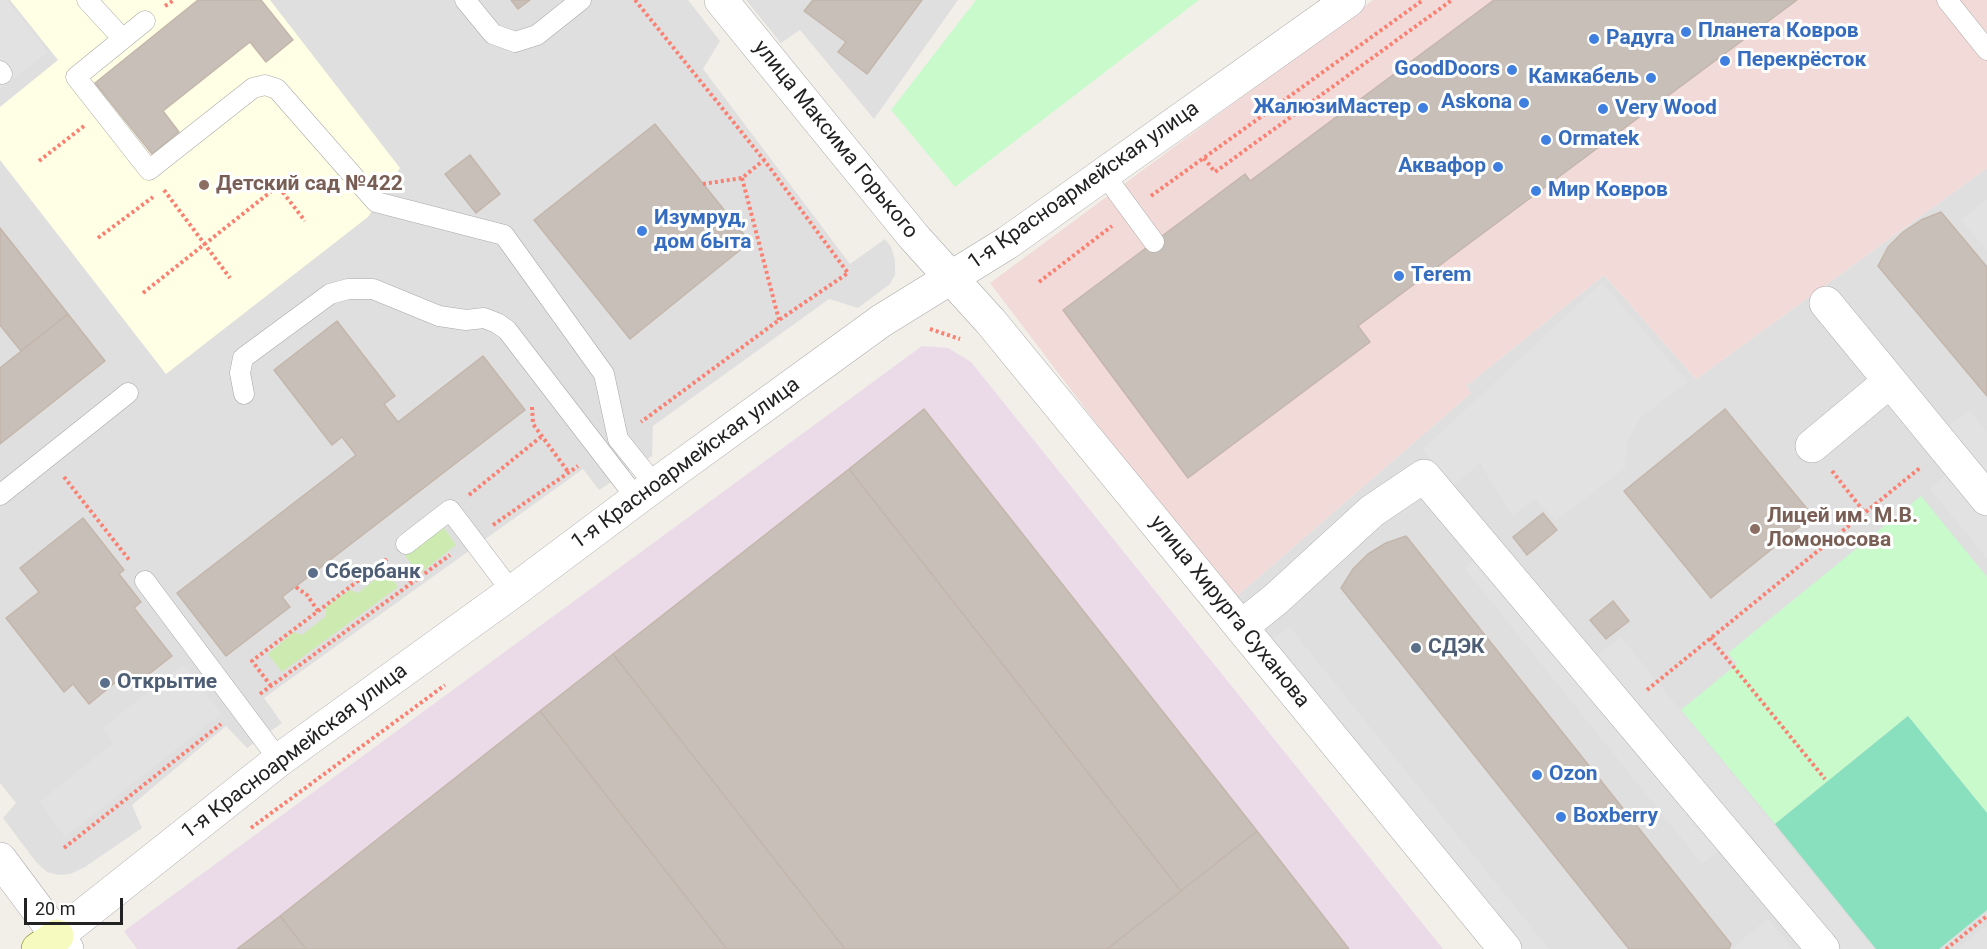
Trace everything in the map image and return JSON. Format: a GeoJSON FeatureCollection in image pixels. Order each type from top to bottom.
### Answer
{"type":"FeatureCollection","features":[{"type":"Feature","properties":{"kind":"street","name":"улица Максима Горького"},"geometry":{"type":"LineString","coordinates":[[721,0],[950,278]]}},
{"type":"Feature","properties":{"kind":"street","name":"1-я Красноармейская улица"},"geometry":{"type":"LineString","coordinates":[[54,945],[279,760],[646,492],[881,321],[1007,243],[1349,0]]}},
{"type":"Feature","properties":{"kind":"street","name":"улица Хирурга Суханова"},"geometry":{"type":"LineString","coordinates":[[950,278],[991,322],[1505,949]]}},
{"type":"Feature","properties":{"kind":"street"},"geometry":{"type":"LineString","coordinates":[[1826,303],[1987,500]]}},
{"type":"Feature","properties":{"kind":"street"},"geometry":{"type":"LineString","coordinates":[[1812,446],[1890,381]]}},
{"type":"Feature","properties":{"kind":"street"},"geometry":{"type":"LineString","coordinates":[[1241,627],[1276,600],[1372,511],[1424,476],[1823,949]]}},
{"type":"Feature","properties":{"kind":"street"},"geometry":{"type":"LineString","coordinates":[[0,860],[54,945]]}},
{"type":"Feature","properties":{"kind":"lane"},"geometry":{"type":"LineString","coordinates":[[87,0],[123,39]]}},
{"type":"Feature","properties":{"kind":"lane"},"geometry":{"type":"LineString","coordinates":[[465,0],[493,34],[515,42],[537,35],[580,0]]}},
{"type":"Feature","properties":{"kind":"lane"},"geometry":{"type":"LineString","coordinates":[[1947,0],[1987,50]]}},
{"type":"Feature","properties":{"kind":"lane"},"geometry":{"type":"LineString","coordinates":[[145,21],[76,77],[149,170],[253,88],[265,85],[277,89],[376,202],[504,235],[604,374],[618,439],[646,492]]}},
{"type":"Feature","properties":{"kind":"lane"},"geometry":{"type":"LineString","coordinates":[[1104,174],[1154,242]]}},
{"type":"Feature","properties":{"kind":"lane"},"geometry":{"type":"LineString","coordinates":[[244,394],[240,373],[243,358],[330,294],[348,289],[373,289],[439,316],[466,320],[484,318],[497,322],[507,330],[646,492]]}},
{"type":"Feature","properties":{"kind":"lane"},"geometry":{"type":"LineString","coordinates":[[0,495],[128,393]]}},
{"type":"Feature","properties":{"kind":"lane"},"geometry":{"type":"LineString","coordinates":[[406,544],[450,510],[512,592]]}},
{"type":"Feature","properties":{"kind":"lane"},"geometry":{"type":"LineString","coordinates":[[145,581],[279,760]]}},
{"type":"Feature","properties":{"kind":"path"},"geometry":{"type":"LineString","coordinates":[[635,0],[764,160],[848,273]]}},
{"type":"Feature","properties":{"kind":"path"},"geometry":{"type":"LineString","coordinates":[[1039,282],[1130,212],[1423,0]]}},
{"type":"Feature","properties":{"kind":"path"},"geometry":{"type":"LineString","coordinates":[[1204,158],[1215,172],[1452,0]]}},
{"type":"Feature","properties":{"kind":"path"},"geometry":{"type":"LineString","coordinates":[[39,161],[103,111]]}},
{"type":"Feature","properties":{"kind":"path"},"geometry":{"type":"LineString","coordinates":[[703,184],[742,178],[764,160]]}},
{"type":"Feature","properties":{"kind":"path"},"geometry":{"type":"LineString","coordinates":[[149,170],[230,278]]}},
{"type":"Feature","properties":{"kind":"path"},"geometry":{"type":"LineString","coordinates":[[742,178],[779,320]]}},
{"type":"Feature","properties":{"kind":"path"},"geometry":{"type":"LineString","coordinates":[[142,293],[278,186],[305,221]]}},
{"type":"Feature","properties":{"kind":"path"},"geometry":{"type":"LineString","coordinates":[[98,238],[164,189]]}},
{"type":"Feature","properties":{"kind":"path"},"geometry":{"type":"LineString","coordinates":[[532,406],[533,424],[569,473]]}},
{"type":"Feature","properties":{"kind":"path"},"geometry":{"type":"LineString","coordinates":[[450,510],[542,436]]}},
{"type":"Feature","properties":{"kind":"path"},"geometry":{"type":"LineString","coordinates":[[1812,446],[1865,513]]}},
{"type":"Feature","properties":{"kind":"path"},"geometry":{"type":"LineString","coordinates":[[1621,711],[1944,448]]}},
{"type":"Feature","properties":{"kind":"path"},"geometry":{"type":"LineString","coordinates":[[48,457],[145,581]]}},
{"type":"Feature","properties":{"kind":"path"},"geometry":{"type":"LineString","coordinates":[[271,686],[252,661],[406,544]]}},
{"type":"Feature","properties":{"kind":"path"},"geometry":{"type":"LineString","coordinates":[[296,587],[307,595],[318,611]]}},
{"type":"Feature","properties":{"kind":"path"},"geometry":{"type":"LineString","coordinates":[[1710,638],[1826,779]]}},
{"type":"Feature","properties":{"kind":"path"},"geometry":{"type":"LineString","coordinates":[[1946,949],[1987,916]]}},
{"type":"Feature","properties":{"kind":"shaded area"},"geometry":{"type":"Polygon","coordinates":[[[0,0],[688,0],[720,41],[703,69],[850,264],[885,239],[891,247],[895,260],[895,275],[890,284],[858,308],[829,299],[653,426],[652,456],[599,490],[583,469],[264,698],[282,723],[247,748],[226,726],[132,805],[142,828],[85,867],[70,874],[58,875],[47,872],[36,862],[3,818],[16,803],[0,783],[0,0]]]}},
{"type":"Feature","properties":{"kind":"shaded area"},"geometry":{"type":"Polygon","coordinates":[[[0,0],[7,0],[48,52],[0,89],[0,0]]]}},
{"type":"Feature","properties":{"kind":"shaded area","name":"Детский сад №422"},"geometry":{"type":"Polygon","coordinates":[[[10,0],[270,0],[400,168],[368,217],[166,374],[0,160],[0,107],[58,60],[10,0]]]}},
{"type":"Feature","properties":{"kind":"shaded area"},"geometry":{"type":"Polygon","coordinates":[[[746,0],[958,0],[874,119],[800,30],[781,43],[746,0]]]}},
{"type":"Feature","properties":{"kind":"shaded area"},"geometry":{"type":"Polygon","coordinates":[[[1373,0],[1987,0],[1987,168],[1696,379],[1604,275],[1466,386],[1471,393],[1231,601],[990,283],[1373,0]]]}},
{"type":"Feature","properties":{"kind":"shaded area"},"geometry":{"type":"Polygon","coordinates":[[[1987,168],[1987,949],[1518,949],[1231,601],[1471,393],[1466,386],[1604,275],[1696,379],[1987,168]]]}},
{"type":"Feature","properties":{"kind":"shaded area"},"geometry":{"type":"Polygon","coordinates":[[[1987,199],[1987,251],[1961,220],[1987,199]]]}},
{"type":"Feature","properties":{"kind":"shaded area"},"geometry":{"type":"Polygon","coordinates":[[[1602,282],[1688,382],[1641,417],[1627,443],[1625,468],[1556,521],[1535,499],[1512,516],[1480,463],[1453,486],[1422,450],[1602,282]]]}},
{"type":"Feature","properties":{"kind":"shaded area"},"geometry":{"type":"Polygon","coordinates":[[[922,346],[948,348],[971,362],[1443,949],[137,949],[124,931],[922,346]]]}},
{"type":"Feature","properties":{"kind":"shaded area"},"geometry":{"type":"Polygon","coordinates":[[[1969,410],[1987,431],[1987,559],[1930,489],[1946,474],[1923,445],[1969,410]]]}},
{"type":"Feature","properties":{"kind":"shaded area"},"geometry":{"type":"Polygon","coordinates":[[[1486,550],[1582,668],[1621,637],[1874,949],[1842,949],[1746,829],[1702,864],[1464,568],[1486,550]]]}},
{"type":"Feature","properties":{"kind":"shaded area"},"geometry":{"type":"Polygon","coordinates":[[[1289,626],[1549,949],[1520,949],[1271,640],[1289,626]]]}},
{"type":"Feature","properties":{"kind":"shaded area"},"geometry":{"type":"Polygon","coordinates":[[[184,664],[221,714],[65,837],[39,802],[113,743],[102,728],[184,664]]]}},
{"type":"Feature","properties":{"kind":"shaded area"},"geometry":{"type":"Polygon","coordinates":[[[1768,918],[1793,949],[1735,949],[1734,947],[1768,918]]]}},
{"type":"Feature","properties":{"kind":"shaded area"},"geometry":{"type":"Polygon","coordinates":[[[1987,925],[1987,949],[1957,949],[1987,925]]]}},
{"type":"Feature","properties":{"kind":"green space"},"geometry":{"type":"Polygon","coordinates":[[[976,0],[1199,0],[955,187],[891,110],[976,0]]]}},
{"type":"Feature","properties":{"kind":"green space"},"geometry":{"type":"Polygon","coordinates":[[[1921,496],[1987,577],[1987,813],[1908,716],[1775,824],[1681,710],[1737,664],[1728,653],[1921,496]]]}},
{"type":"Feature","properties":{"kind":"green space"},"geometry":{"type":"Polygon","coordinates":[[[444,528],[456,545],[419,574],[405,556],[444,528]]]}},
{"type":"Feature","properties":{"kind":"green space"},"geometry":{"type":"Polygon","coordinates":[[[386,571],[398,587],[282,672],[268,654],[294,632],[302,635],[326,616],[326,607],[350,590],[358,593],[386,571]]]}},
{"type":"Feature","properties":{"kind":"green space"},"geometry":{"type":"Polygon","coordinates":[[[1908,716],[1987,813],[1987,910],[1939,949],[1876,949],[1775,824],[1908,716]]]}},
{"type":"Feature","properties":{"kind":"building"},"geometry":{"type":"Polygon","coordinates":[[[198,0],[261,0],[293,40],[266,62],[250,42],[163,111],[179,132],[152,154],[95,83],[198,0]]]}},
{"type":"Feature","properties":{"kind":"building"},"geometry":{"type":"Polygon","coordinates":[[[511,0],[530,0],[518,9],[511,0]]]}},
{"type":"Feature","properties":{"kind":"building"},"geometry":{"type":"Polygon","coordinates":[[[813,0],[922,0],[867,74],[838,52],[846,42],[804,11],[813,0]]]}},
{"type":"Feature","properties":{"kind":"building"},"geometry":{"type":"Polygon","coordinates":[[[1494,0],[1797,0],[1358,326],[1370,342],[1188,478],[1063,310],[1245,174],[1250,181],[1494,0]]]}},
{"type":"Feature","properties":{"kind":"building","name":"Изумруд, дом быта"},"geometry":{"type":"Polygon","coordinates":[[[655,124],[750,242],[630,339],[534,220],[655,124]]]}},
{"type":"Feature","properties":{"kind":"building"},"geometry":{"type":"Polygon","coordinates":[[[470,155],[500,194],[476,213],[445,174],[470,155]]]}},
{"type":"Feature","properties":{"kind":"building"},"geometry":{"type":"Polygon","coordinates":[[[1941,212],[1987,267],[1987,396],[1878,266],[1888,247],[1903,232],[1921,220],[1941,212]]]}},
{"type":"Feature","properties":{"kind":"building"},"geometry":{"type":"Polygon","coordinates":[[[0,228],[68,314],[21,351],[0,325],[0,228]]]}},
{"type":"Feature","properties":{"kind":"building"},"geometry":{"type":"Polygon","coordinates":[[[68,314],[105,361],[0,444],[0,368],[68,314]]]}},
{"type":"Feature","properties":{"kind":"building"},"geometry":{"type":"Polygon","coordinates":[[[337,321],[395,396],[384,404],[398,422],[483,356],[525,410],[282,597],[290,607],[226,656],[177,593],[356,455],[342,437],[332,445],[274,370],[337,321]]]}},
{"type":"Feature","properties":{"kind":"building"},"geometry":{"type":"Polygon","coordinates":[[[924,409],[1257,831],[1181,891],[849,469],[924,409]]]}},
{"type":"Feature","properties":{"kind":"building"},"geometry":{"type":"Polygon","coordinates":[[[1725,409],[1813,516],[1711,598],[1624,491],[1725,409]]]}},
{"type":"Feature","properties":{"kind":"building"},"geometry":{"type":"Polygon","coordinates":[[[849,469],[1181,891],[1107,949],[845,949],[613,654],[849,469]]]}},
{"type":"Feature","properties":{"kind":"building"},"geometry":{"type":"Polygon","coordinates":[[[1543,513],[1557,530],[1527,555],[1513,537],[1543,513]]]}},
{"type":"Feature","properties":{"kind":"building"},"geometry":{"type":"Polygon","coordinates":[[[83,518],[124,570],[119,574],[141,602],[134,608],[172,656],[131,688],[122,677],[89,704],[73,684],[64,692],[6,618],[39,592],[20,568],[83,518]]]}},
{"type":"Feature","properties":{"kind":"building"},"geometry":{"type":"Polygon","coordinates":[[[1406,536],[1731,944],[1729,949],[1629,949],[1341,588],[1353,569],[1368,554],[1386,543],[1406,536]]]}},
{"type":"Feature","properties":{"kind":"building"},"geometry":{"type":"Polygon","coordinates":[[[1613,601],[1629,621],[1606,639],[1590,620],[1613,601]]]}},
{"type":"Feature","properties":{"kind":"building"},"geometry":{"type":"Polygon","coordinates":[[[613,654],[845,949],[727,949],[540,711],[613,654]]]}},
{"type":"Feature","properties":{"kind":"building"},"geometry":{"type":"Polygon","coordinates":[[[540,711],[727,949],[306,949],[280,916],[540,711]]]}},
{"type":"Feature","properties":{"kind":"building"},"geometry":{"type":"Polygon","coordinates":[[[1257,831],[1349,949],[1107,949],[1181,891],[1257,831]]]}},
{"type":"Feature","properties":{"kind":"building"},"geometry":{"type":"Polygon","coordinates":[[[280,916],[306,949],[237,949],[280,916]]]}},
{"type":"Feature","properties":{"kind":"place","name":"Планета Ковров"},"geometry":{"type":"Point","coordinates":[1686,32]}},
{"type":"Feature","properties":{"kind":"place","name":"Радуга"},"geometry":{"type":"Point","coordinates":[1594,39]}},
{"type":"Feature","properties":{"kind":"place","name":"Перекрёсток"},"geometry":{"type":"Point","coordinates":[1725,61]}},
{"type":"Feature","properties":{"kind":"place","name":"GoodDoors"},"geometry":{"type":"Point","coordinates":[1512,70]}},
{"type":"Feature","properties":{"kind":"place","name":"Камкабель"},"geometry":{"type":"Point","coordinates":[1651,78]}},
{"type":"Feature","properties":{"kind":"place","name":"Askona"},"geometry":{"type":"Point","coordinates":[1524,103]}},
{"type":"Feature","properties":{"kind":"place","name":"ЖалюзиМастер"},"geometry":{"type":"Point","coordinates":[1423,108]}},
{"type":"Feature","properties":{"kind":"place","name":"Very Wood"},"geometry":{"type":"Point","coordinates":[1603,109]}},
{"type":"Feature","properties":{"kind":"place","name":"Ormatek"},"geometry":{"type":"Point","coordinates":[1546,140]}},
{"type":"Feature","properties":{"kind":"place","name":"Аквафор"},"geometry":{"type":"Point","coordinates":[1498,167]}},
{"type":"Feature","properties":{"kind":"place","name":"Детский сад №422"},"geometry":{"type":"Point","coordinates":[204,185]}},
{"type":"Feature","properties":{"kind":"place","name":"Мир Ковров"},"geometry":{"type":"Point","coordinates":[1536,191]}},
{"type":"Feature","properties":{"kind":"place","name":"Изумруд, дом быта"},"geometry":{"type":"Point","coordinates":[642,231]}},
{"type":"Feature","properties":{"kind":"place","name":"Terem"},"geometry":{"type":"Point","coordinates":[1399,276]}},
{"type":"Feature","properties":{"kind":"place","name":"Лицей им. М.В. Ломоносова"},"geometry":{"type":"Point","coordinates":[1755,529]}},
{"type":"Feature","properties":{"kind":"place","name":"Сбербанк"},"geometry":{"type":"Point","coordinates":[313,573]}},
{"type":"Feature","properties":{"kind":"place","name":"СДЭК"},"geometry":{"type":"Point","coordinates":[1416,648]}},
{"type":"Feature","properties":{"kind":"place","name":"Открытие"},"geometry":{"type":"Point","coordinates":[105,683]}},
{"type":"Feature","properties":{"kind":"place","name":"Ozon"},"geometry":{"type":"Point","coordinates":[1537,775]}},
{"type":"Feature","properties":{"kind":"place","name":"Boxberry"},"geometry":{"type":"Point","coordinates":[1561,817]}}]}
